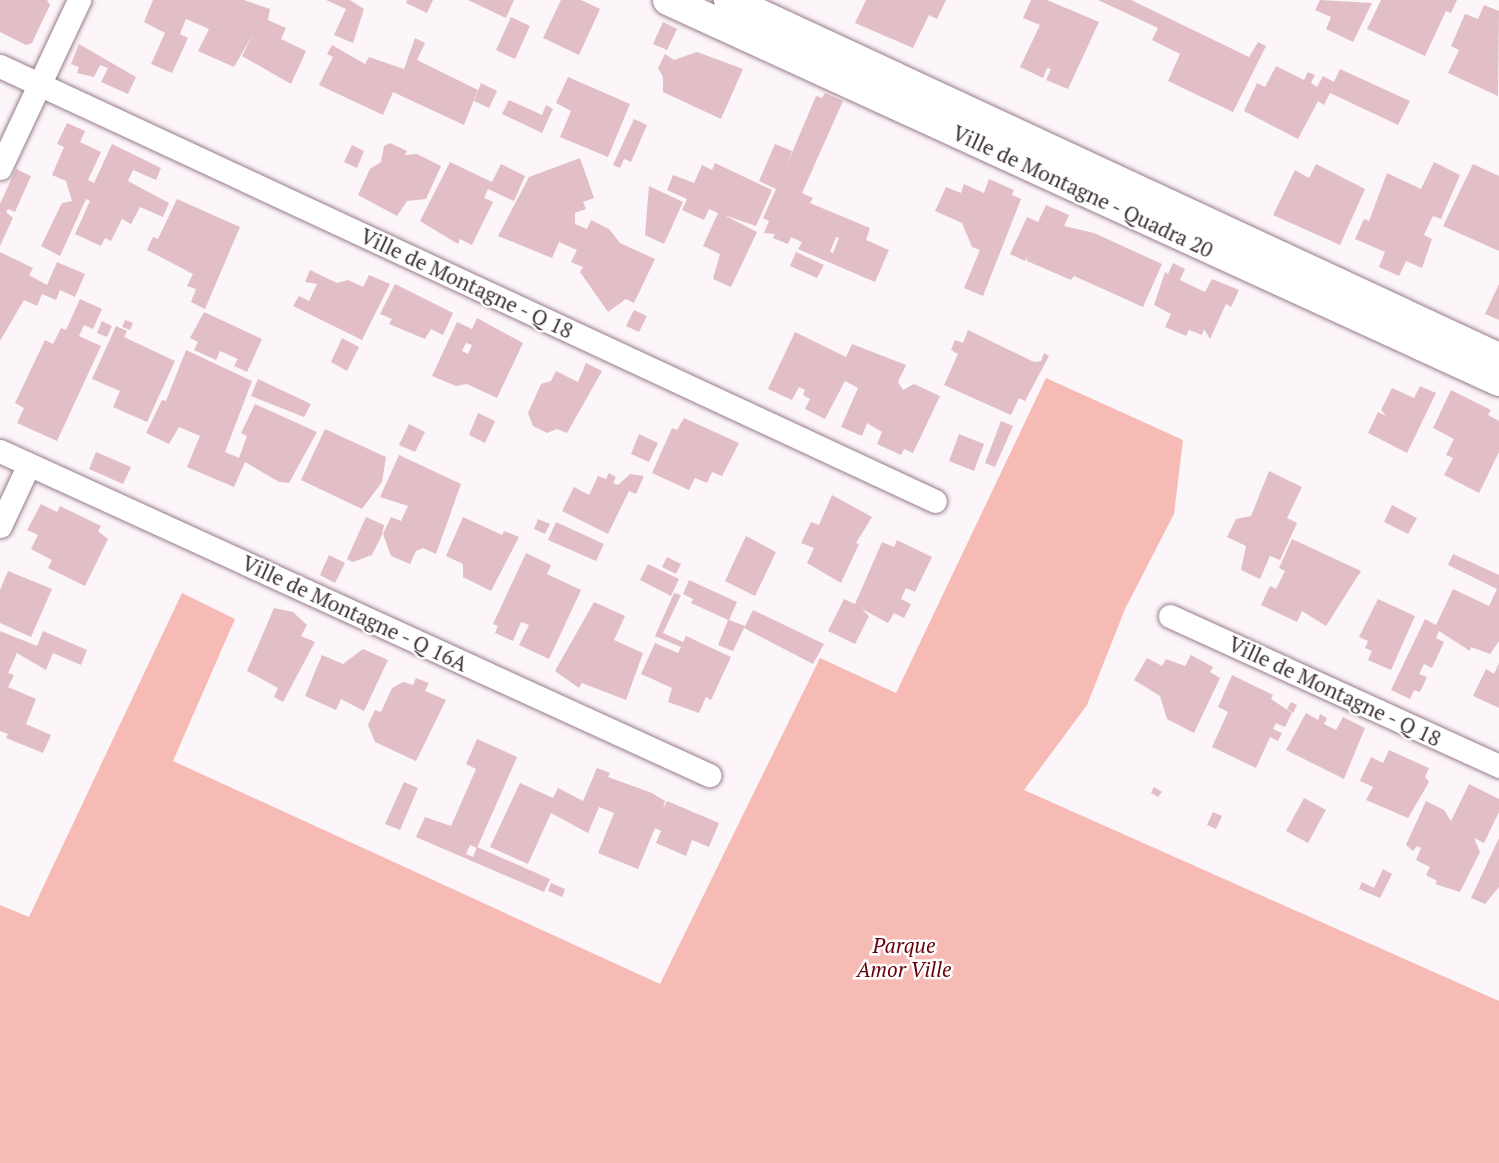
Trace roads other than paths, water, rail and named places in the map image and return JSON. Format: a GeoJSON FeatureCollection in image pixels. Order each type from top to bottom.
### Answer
{"type":"FeatureCollection","features":[{"type":"Feature","properties":{"kind":"street"},"geometry":{"type":"LineString","coordinates":[[0,168],[79,0]]}},
{"type":"Feature","properties":{"kind":"street","name":"Ville de Montagne - Quadra 20"},"geometry":{"type":"LineString","coordinates":[[668,0],[1499,381]]}},
{"type":"Feature","properties":{"kind":"street","name":"Ville de Montagne - Quadra 20"},"geometry":{"type":"LineString","coordinates":[[729,0],[1499,358]]}},
{"type":"Feature","properties":{"kind":"street","name":"Ville de Montagne - Q 18"},"geometry":{"type":"LineString","coordinates":[[0,65],[935,501]]}},
{"type":"Feature","properties":{"kind":"street","name":"Ville de Montagne - Q 16A"},"geometry":{"type":"LineString","coordinates":[[0,451],[709,775]]}},
{"type":"Feature","properties":{"kind":"street"},"geometry":{"type":"LineString","coordinates":[[0,526],[29,464]]}},
{"type":"Feature","properties":{"kind":"street","name":"Ville de Montagne - Q 18"},"geometry":{"type":"LineString","coordinates":[[1170,616],[1499,766]]}},
{"type":"Feature","properties":{"kind":"park label","name":"Parque Amor Ville"},"geometry":{"type":"Point","coordinates":[904,957]}}]}
